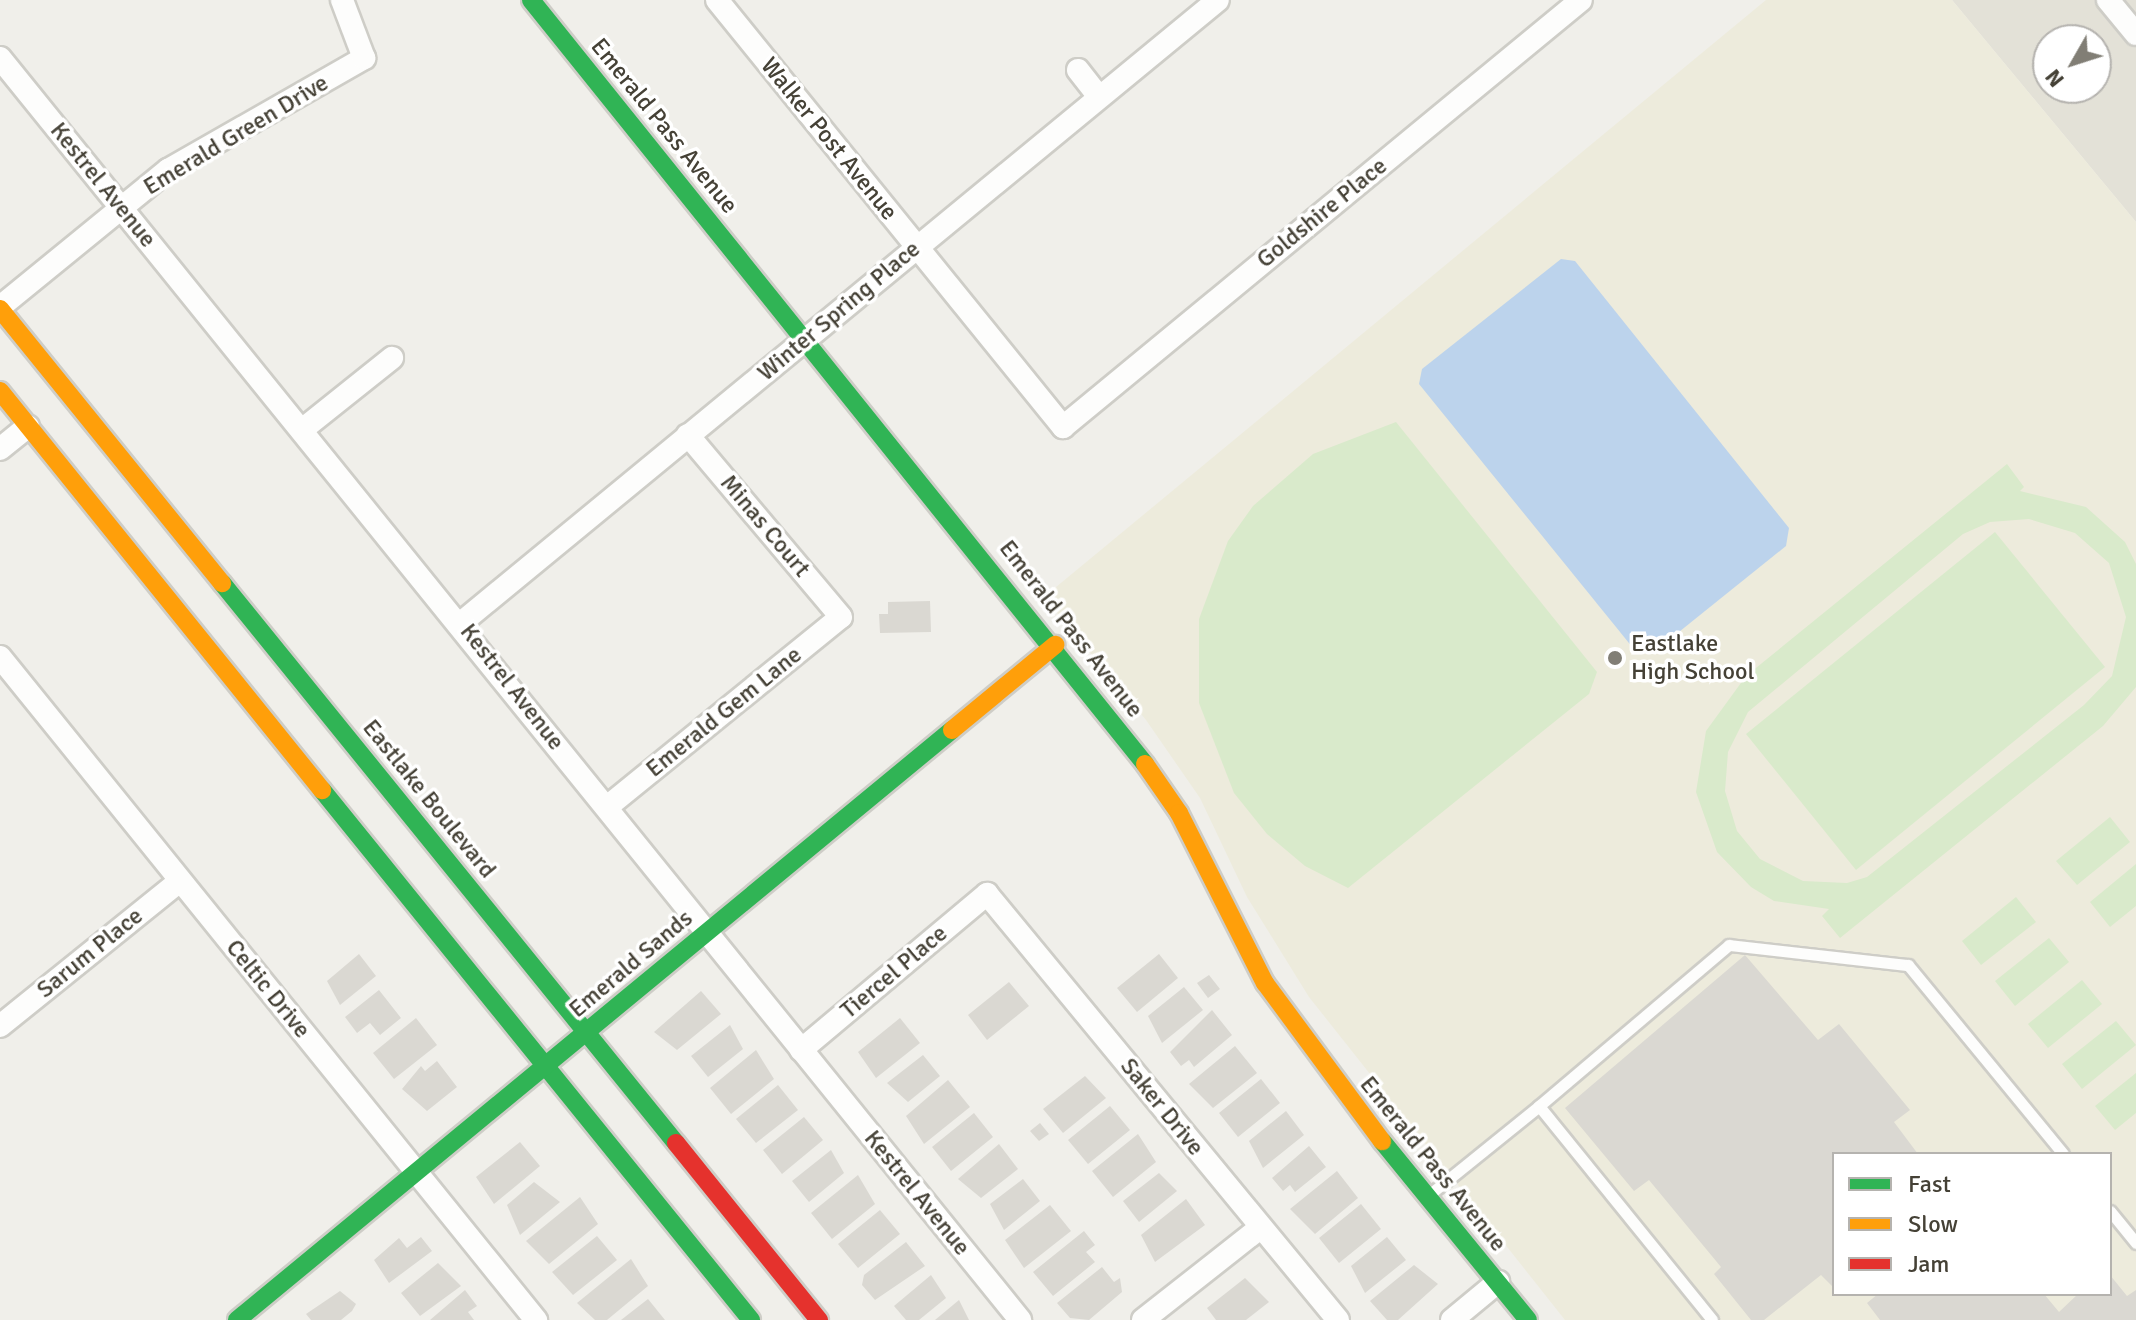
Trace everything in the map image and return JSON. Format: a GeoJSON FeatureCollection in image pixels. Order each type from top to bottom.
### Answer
{"type":"FeatureCollection","features":[{"type":"Feature","properties":{"kind":"street","name":"Emerald Green Drive"},"geometry":{"type":"LineString","coordinates":[[0,308],[168,170],[364,58],[342,0]]}},
{"type":"Feature","properties":{"kind":"street","name":"Emerald Pass Avenue"},"geometry":{"type":"LineString","coordinates":[[531,0],[1055,645],[1179,813],[1265,983],[1427,1196],[1528,1320]]}},
{"type":"Feature","properties":{"kind":"street","name":"Walker Post Avenue"},"geometry":{"type":"LineString","coordinates":[[717,0],[1063,427]]}},
{"type":"Feature","properties":{"kind":"street","name":"Winter Spring Place"},"geometry":{"type":"LineString","coordinates":[[461,623],[1218,0]]}},
{"type":"Feature","properties":{"kind":"street","name":"Goldshire Place"},"geometry":{"type":"LineString","coordinates":[[1063,427],[1581,0]]}},
{"type":"Feature","properties":{"kind":"street"},"geometry":{"type":"LineString","coordinates":[[2108,0],[2136,34]]}},
{"type":"Feature","properties":{"kind":"street","name":"Kestrel Avenue"},"geometry":{"type":"LineString","coordinates":[[0,58],[461,623],[1020,1320]]}},
{"type":"Feature","properties":{"kind":"street"},"geometry":{"type":"LineString","coordinates":[[1078,70],[1099,97]]}},
{"type":"Feature","properties":{"kind":"street","name":"Eastlake Boulevard"},"geometry":{"type":"LineString","coordinates":[[0,308],[819,1320]]}},
{"type":"Feature","properties":{"kind":"street"},"geometry":{"type":"LineString","coordinates":[[303,429],[392,358]]}},
{"type":"Feature","properties":{"kind":"street"},"geometry":{"type":"LineString","coordinates":[[0,391],[751,1320]]}},
{"type":"Feature","properties":{"kind":"street"},"geometry":{"type":"LineString","coordinates":[[0,449],[28,426]]}},
{"type":"Feature","properties":{"kind":"street","name":"Minas Court"},"geometry":{"type":"LineString","coordinates":[[688,435],[841,617]]}},
{"type":"Feature","properties":{"kind":"street","name":"Emerald Gem Lane"},"geometry":{"type":"LineString","coordinates":[[607,807],[841,617]]}},
{"type":"Feature","properties":{"kind":"street","name":"Emerald Sands"},"geometry":{"type":"LineString","coordinates":[[245,1317],[415,1172],[1055,645]]}},
{"type":"Feature","properties":{"kind":"street","name":"Celtic Drive"},"geometry":{"type":"LineString","coordinates":[[0,657],[536,1320]]}},
{"type":"Feature","properties":{"kind":"street","name":"Sarum Place"},"geometry":{"type":"LineString","coordinates":[[3,1018],[180,881]]}},
{"type":"Feature","properties":{"kind":"street","name":"Tiercel Place"},"geometry":{"type":"LineString","coordinates":[[801,1050],[987,894]]}},
{"type":"Feature","properties":{"kind":"street","name":"Saker Drive"},"geometry":{"type":"LineString","coordinates":[[987,894],[1338,1320]]}},
{"type":"Feature","properties":{"kind":"street"},"geometry":{"type":"LineString","coordinates":[[1143,1320],[1261,1227]]}},
{"type":"Feature","properties":{"kind":"street"},"geometry":{"type":"LineString","coordinates":[[1452,1320],[1498,1282]]}},
{"type":"Feature","properties":{"kind":"lane"},"geometry":{"type":"LineString","coordinates":[[1427,1196],[1729,945],[1908,965],[2061,1152]]}},
{"type":"Feature","properties":{"kind":"lane"},"geometry":{"type":"LineString","coordinates":[[1539,1106],[1712,1320]]}},
{"type":"Feature","properties":{"kind":"lane"},"geometry":{"type":"LineString","coordinates":[[2112,1213],[2136,1243]]}},
{"type":"Feature","properties":{"kind":"shaded area","name":"Eastlake High School"},"geometry":{"type":"Polygon","coordinates":[[[1766,0],[1952,0],[2032,97],[2032,104],[2038,104],[2136,222],[2136,1320],[1565,1320],[1309,997],[1247,897],[1200,798],[1146,720],[1044,597],[1766,0]]]}},
{"type":"Feature","properties":{"kind":"shaded area"},"geometry":{"type":"Polygon","coordinates":[[[1952,0],[2136,0],[2136,222],[2038,104],[2112,104],[2112,24],[2032,24],[2032,97],[1952,0]]]}},
{"type":"Feature","properties":{"kind":"green space"},"geometry":{"type":"Polygon","coordinates":[[[1396,422],[1597,672],[1589,694],[1348,888],[1305,866],[1267,834],[1234,793],[1199,703],[1199,619],[1228,541],[1253,506],[1313,454],[1396,422]]]}},
{"type":"Feature","properties":{"kind":"green space"},"geometry":{"type":"Polygon","coordinates":[[[2007,464],[2024,487],[2020,491],[2086,507],[2125,542],[2136,564],[2136,687],[2103,726],[1840,938],[1822,916],[1829,909],[1774,901],[1751,887],[1717,852],[1696,792],[1706,731],[1746,676],[2007,464]],[[2029,519],[1990,522],[1963,534],[1748,712],[1728,752],[1725,791],[1737,831],[1760,859],[1803,881],[1847,883],[1867,877],[2084,705],[2112,676],[2126,617],[2109,563],[2075,533],[2029,519]]]}},
{"type":"Feature","properties":{"kind":"green space"},"geometry":{"type":"Polygon","coordinates":[[[1995,532],[2105,667],[1856,870],[1746,734],[1995,532]]]}},
{"type":"Feature","properties":{"kind":"green space"},"geometry":{"type":"Polygon","coordinates":[[[2110,817],[2130,842],[2077,885],[2056,861],[2110,817]]]}},
{"type":"Feature","properties":{"kind":"green space"},"geometry":{"type":"Polygon","coordinates":[[[2136,864],[2136,906],[2110,927],[2090,902],[2136,864]]]}},
{"type":"Feature","properties":{"kind":"green space"},"geometry":{"type":"Polygon","coordinates":[[[2016,897],[2036,922],[1981,965],[1962,941],[2016,897]]]}},
{"type":"Feature","properties":{"kind":"green space"},"geometry":{"type":"Polygon","coordinates":[[[2049,938],[2069,962],[2015,1006],[1995,981],[2049,938]]]}},
{"type":"Feature","properties":{"kind":"green space"},"geometry":{"type":"Polygon","coordinates":[[[2082,980],[2102,1004],[2048,1048],[2028,1024],[2082,980]]]}},
{"type":"Feature","properties":{"kind":"green space"},"geometry":{"type":"Polygon","coordinates":[[[2116,1021],[2136,1045],[2082,1089],[2062,1064],[2116,1021]]]}},
{"type":"Feature","properties":{"kind":"green space"},"geometry":{"type":"Polygon","coordinates":[[[2136,1073],[2136,1113],[2115,1130],[2095,1106],[2136,1073]]]}},
{"type":"Feature","properties":{"kind":"water"},"geometry":{"type":"Polygon","coordinates":[[[1561,259],[1575,261],[1789,528],[1786,546],[1654,652],[1633,648],[1419,384],[1422,369],[1561,259]]]}},
{"type":"Feature","properties":{"kind":"building"},"geometry":{"type":"Polygon","coordinates":[[[930,601],[931,632],[880,633],[879,614],[888,614],[888,602],[930,601]]]}},
{"type":"Feature","properties":{"kind":"building"},"geometry":{"type":"Polygon","coordinates":[[[359,954],[376,976],[340,1005],[327,981],[359,954]]]}},
{"type":"Feature","properties":{"kind":"building"},"geometry":{"type":"Polygon","coordinates":[[[1159,954],[1178,978],[1137,1012],[1117,988],[1159,954]]]}},
{"type":"Feature","properties":{"kind":"building"},"geometry":{"type":"Polygon","coordinates":[[[1745,955],[1818,1040],[1839,1024],[1910,1110],[1894,1122],[1916,1152],[1832,1152],[1832,1286],[1821,1275],[1764,1320],[1751,1320],[1714,1274],[1721,1267],[1649,1180],[1634,1191],[1565,1108],[1745,955]]]}},
{"type":"Feature","properties":{"kind":"building"},"geometry":{"type":"Polygon","coordinates":[[[1209,975],[1220,989],[1208,998],[1197,983],[1209,975]]]}},
{"type":"Feature","properties":{"kind":"building"},"geometry":{"type":"Polygon","coordinates":[[[1009,982],[1029,1006],[987,1040],[968,1015],[1009,982]]]}},
{"type":"Feature","properties":{"kind":"building"},"geometry":{"type":"Polygon","coordinates":[[[1184,987],[1203,1010],[1162,1043],[1148,1016],[1184,987]]]}},
{"type":"Feature","properties":{"kind":"building"},"geometry":{"type":"Polygon","coordinates":[[[379,990],[401,1018],[380,1035],[370,1023],[357,1033],[345,1017],[379,990]]]}},
{"type":"Feature","properties":{"kind":"building"},"geometry":{"type":"Polygon","coordinates":[[[701,991],[721,1014],[677,1050],[654,1032],[701,991]]]}},
{"type":"Feature","properties":{"kind":"building"},"geometry":{"type":"Polygon","coordinates":[[[1212,1010],[1232,1035],[1194,1067],[1189,1060],[1181,1066],[1170,1052],[1212,1010]]]}},
{"type":"Feature","properties":{"kind":"building"},"geometry":{"type":"Polygon","coordinates":[[[416,1018],[437,1045],[394,1079],[373,1053],[416,1018]]]}},
{"type":"Feature","properties":{"kind":"building"},"geometry":{"type":"Polygon","coordinates":[[[900,1018],[920,1043],[876,1078],[858,1052],[900,1018]]]}},
{"type":"Feature","properties":{"kind":"building"},"geometry":{"type":"Polygon","coordinates":[[[730,1025],[743,1049],[708,1077],[691,1056],[730,1025]]]}},
{"type":"Feature","properties":{"kind":"building"},"geometry":{"type":"Polygon","coordinates":[[[1235,1046],[1257,1073],[1213,1108],[1189,1084],[1235,1046]]]}},
{"type":"Feature","properties":{"kind":"building"},"geometry":{"type":"Polygon","coordinates":[[[756,1050],[774,1079],[731,1114],[710,1088],[756,1050]]]}},
{"type":"Feature","properties":{"kind":"building"},"geometry":{"type":"Polygon","coordinates":[[[923,1055],[940,1076],[908,1102],[887,1083],[923,1055]]]}},
{"type":"Feature","properties":{"kind":"building"},"geometry":{"type":"Polygon","coordinates":[[[437,1061],[457,1087],[427,1111],[402,1089],[421,1066],[425,1071],[437,1061]]]}},
{"type":"Feature","properties":{"kind":"building"},"geometry":{"type":"Polygon","coordinates":[[[1085,1076],[1106,1098],[1063,1133],[1043,1109],[1085,1076]]]}},
{"type":"Feature","properties":{"kind":"building"},"geometry":{"type":"Polygon","coordinates":[[[1261,1079],[1280,1103],[1238,1137],[1219,1113],[1261,1079]]]}},
{"type":"Feature","properties":{"kind":"building"},"geometry":{"type":"Polygon","coordinates":[[[948,1080],[970,1107],[924,1144],[906,1116],[948,1080]]]}},
{"type":"Feature","properties":{"kind":"building"},"geometry":{"type":"Polygon","coordinates":[[[778,1085],[798,1110],[756,1143],[736,1119],[778,1085]]]}},
{"type":"Feature","properties":{"kind":"building"},"geometry":{"type":"Polygon","coordinates":[[[1110,1106],[1130,1130],[1088,1164],[1068,1140],[1110,1106]]]}},
{"type":"Feature","properties":{"kind":"building"},"geometry":{"type":"Polygon","coordinates":[[[1286,1111],[1304,1135],[1263,1168],[1249,1141],[1286,1111]]]}},
{"type":"Feature","properties":{"kind":"building"},"geometry":{"type":"Polygon","coordinates":[[[974,1113],[993,1137],[951,1171],[932,1147],[974,1113]]]}},
{"type":"Feature","properties":{"kind":"building"},"geometry":{"type":"Polygon","coordinates":[[[804,1117],[823,1140],[782,1174],[763,1150],[804,1117]]]}},
{"type":"Feature","properties":{"kind":"building"},"geometry":{"type":"Polygon","coordinates":[[[1040,1123],[1049,1134],[1039,1141],[1030,1131],[1040,1123]]]}},
{"type":"Feature","properties":{"kind":"building"},"geometry":{"type":"Polygon","coordinates":[[[1138,1134],[1156,1162],[1113,1197],[1092,1171],[1138,1134]]]}},
{"type":"Feature","properties":{"kind":"building"},"geometry":{"type":"Polygon","coordinates":[[[520,1142],[540,1166],[494,1204],[476,1177],[520,1142]]]}},
{"type":"Feature","properties":{"kind":"building"},"geometry":{"type":"Polygon","coordinates":[[[999,1144],[1018,1169],[981,1198],[958,1179],[999,1144]]]}},
{"type":"Feature","properties":{"kind":"building"},"geometry":{"type":"Polygon","coordinates":[[[1309,1146],[1326,1167],[1295,1192],[1290,1185],[1283,1191],[1272,1178],[1309,1146]]]}},
{"type":"Feature","properties":{"kind":"building"},"geometry":{"type":"Polygon","coordinates":[[[831,1150],[844,1173],[809,1202],[792,1181],[831,1150]]]}},
{"type":"Feature","properties":{"kind":"building"},"geometry":{"type":"Polygon","coordinates":[[[1337,1171],[1358,1198],[1315,1234],[1290,1209],[1337,1171]]]}},
{"type":"Feature","properties":{"kind":"building"},"geometry":{"type":"Polygon","coordinates":[[[1159,1173],[1177,1191],[1139,1222],[1123,1201],[1159,1173]]]}},
{"type":"Feature","properties":{"kind":"building"},"geometry":{"type":"Polygon","coordinates":[[[858,1175],[875,1204],[832,1239],[811,1213],[858,1175]]]}},
{"type":"Feature","properties":{"kind":"building"},"geometry":{"type":"Polygon","coordinates":[[[1023,1179],[1040,1201],[1004,1230],[990,1204],[1023,1179]]]}},
{"type":"Feature","properties":{"kind":"building"},"geometry":{"type":"Polygon","coordinates":[[[534,1182],[560,1202],[520,1235],[507,1205],[534,1182]]]}},
{"type":"Feature","properties":{"kind":"building"},"geometry":{"type":"Polygon","coordinates":[[[580,1197],[598,1224],[549,1264],[526,1241],[580,1197]]]}},
{"type":"Feature","properties":{"kind":"building"},"geometry":{"type":"Polygon","coordinates":[[[1186,1199],[1205,1225],[1155,1262],[1141,1235],[1186,1199]]]}},
{"type":"Feature","properties":{"kind":"building"},"geometry":{"type":"Polygon","coordinates":[[[1361,1204],[1381,1229],[1339,1263],[1319,1238],[1361,1204]]]}},
{"type":"Feature","properties":{"kind":"building"},"geometry":{"type":"Polygon","coordinates":[[[1050,1205],[1071,1231],[1024,1268],[1005,1240],[1050,1205]]]}},
{"type":"Feature","properties":{"kind":"building"},"geometry":{"type":"Polygon","coordinates":[[[880,1210],[900,1234],[858,1268],[838,1244],[880,1210]]]}},
{"type":"Feature","properties":{"kind":"building"},"geometry":{"type":"Polygon","coordinates":[[[1084,1231],[1095,1245],[1086,1252],[1095,1262],[1053,1296],[1033,1272],[1084,1231]]]}},
{"type":"Feature","properties":{"kind":"building"},"geometry":{"type":"Polygon","coordinates":[[[597,1236],[617,1260],[573,1295],[552,1272],[597,1236]]]}},
{"type":"Feature","properties":{"kind":"building"},"geometry":{"type":"Polygon","coordinates":[[[421,1237],[432,1251],[389,1283],[374,1260],[399,1238],[407,1248],[421,1237]]]}},
{"type":"Feature","properties":{"kind":"building"},"geometry":{"type":"Polygon","coordinates":[[[1387,1237],[1406,1260],[1365,1293],[1351,1266],[1387,1237]]]}},
{"type":"Feature","properties":{"kind":"building"},"geometry":{"type":"Polygon","coordinates":[[[906,1242],[925,1266],[875,1300],[862,1285],[864,1275],[906,1242]]]}},
{"type":"Feature","properties":{"kind":"building"},"geometry":{"type":"Polygon","coordinates":[[[631,1259],[648,1286],[607,1320],[595,1320],[577,1303],[631,1259]]]}},
{"type":"Feature","properties":{"kind":"building"},"geometry":{"type":"Polygon","coordinates":[[[438,1263],[461,1286],[420,1316],[401,1293],[438,1263]]]}},
{"type":"Feature","properties":{"kind":"building"},"geometry":{"type":"Polygon","coordinates":[[[1414,1265],[1438,1284],[1398,1320],[1387,1320],[1370,1301],[1414,1265]]]}},
{"type":"Feature","properties":{"kind":"building"},"geometry":{"type":"Polygon","coordinates":[[[1102,1267],[1114,1282],[1120,1278],[1122,1292],[1089,1320],[1070,1318],[1057,1303],[1102,1267]]]}},
{"type":"Feature","properties":{"kind":"building"},"geometry":{"type":"Polygon","coordinates":[[[931,1275],[946,1298],[919,1320],[906,1320],[894,1306],[931,1275]]]}},
{"type":"Feature","properties":{"kind":"building"},"geometry":{"type":"Polygon","coordinates":[[[2112,1277],[2127,1296],[2136,1290],[2136,1320],[1880,1320],[1867,1303],[1876,1296],[2046,1296],[2059,1312],[2076,1296],[2112,1296],[2112,1277]]]}},
{"type":"Feature","properties":{"kind":"building"},"geometry":{"type":"Polygon","coordinates":[[[1245,1278],[1269,1302],[1246,1320],[1216,1320],[1207,1308],[1245,1278]]]}},
{"type":"Feature","properties":{"kind":"building"},"geometry":{"type":"Polygon","coordinates":[[[465,1290],[477,1306],[468,1312],[474,1320],[430,1320],[465,1290]]]}},
{"type":"Feature","properties":{"kind":"building"},"geometry":{"type":"Polygon","coordinates":[[[340,1291],[356,1304],[341,1320],[311,1320],[306,1314],[340,1291]]]}},
{"type":"Feature","properties":{"kind":"building"},"geometry":{"type":"Polygon","coordinates":[[[648,1299],[665,1320],[621,1320],[648,1299]]]}},
{"type":"Feature","properties":{"kind":"building"},"geometry":{"type":"Polygon","coordinates":[[[959,1300],[969,1320],[935,1320],[959,1300]]]}},
{"type":"Feature","properties":{"kind":"traffic: fast"},"geometry":{"type":"LineString","coordinates":[[531,0],[1145,764]]}},
{"type":"Feature","properties":{"kind":"traffic: fast"},"geometry":{"type":"LineString","coordinates":[[222,583],[676,1143]]}},
{"type":"Feature","properties":{"kind":"traffic: fast"},"geometry":{"type":"LineString","coordinates":[[237,1320],[952,730]]}},
{"type":"Feature","properties":{"kind":"traffic: fast"},"geometry":{"type":"LineString","coordinates":[[322,790],[751,1320]]}},
{"type":"Feature","properties":{"kind":"traffic: fast"},"geometry":{"type":"LineString","coordinates":[[1382,1141],[1528,1320]]}},
{"type":"Feature","properties":{"kind":"traffic: slow"},"geometry":{"type":"LineString","coordinates":[[0,309],[222,583]]}},
{"type":"Feature","properties":{"kind":"traffic: slow"},"geometry":{"type":"LineString","coordinates":[[0,391],[322,790]]}},
{"type":"Feature","properties":{"kind":"traffic: slow"},"geometry":{"type":"LineString","coordinates":[[952,730],[1055,645]]}},
{"type":"Feature","properties":{"kind":"traffic: slow"},"geometry":{"type":"LineString","coordinates":[[1145,764],[1179,813],[1265,983],[1382,1141]]}},
{"type":"Feature","properties":{"kind":"traffic: jam"},"geometry":{"type":"LineString","coordinates":[[676,1143],[819,1320]]}},
{"type":"Feature","properties":{"kind":"place","name":"Eastlake High School"},"geometry":{"type":"Point","coordinates":[1615,658]}}]}
